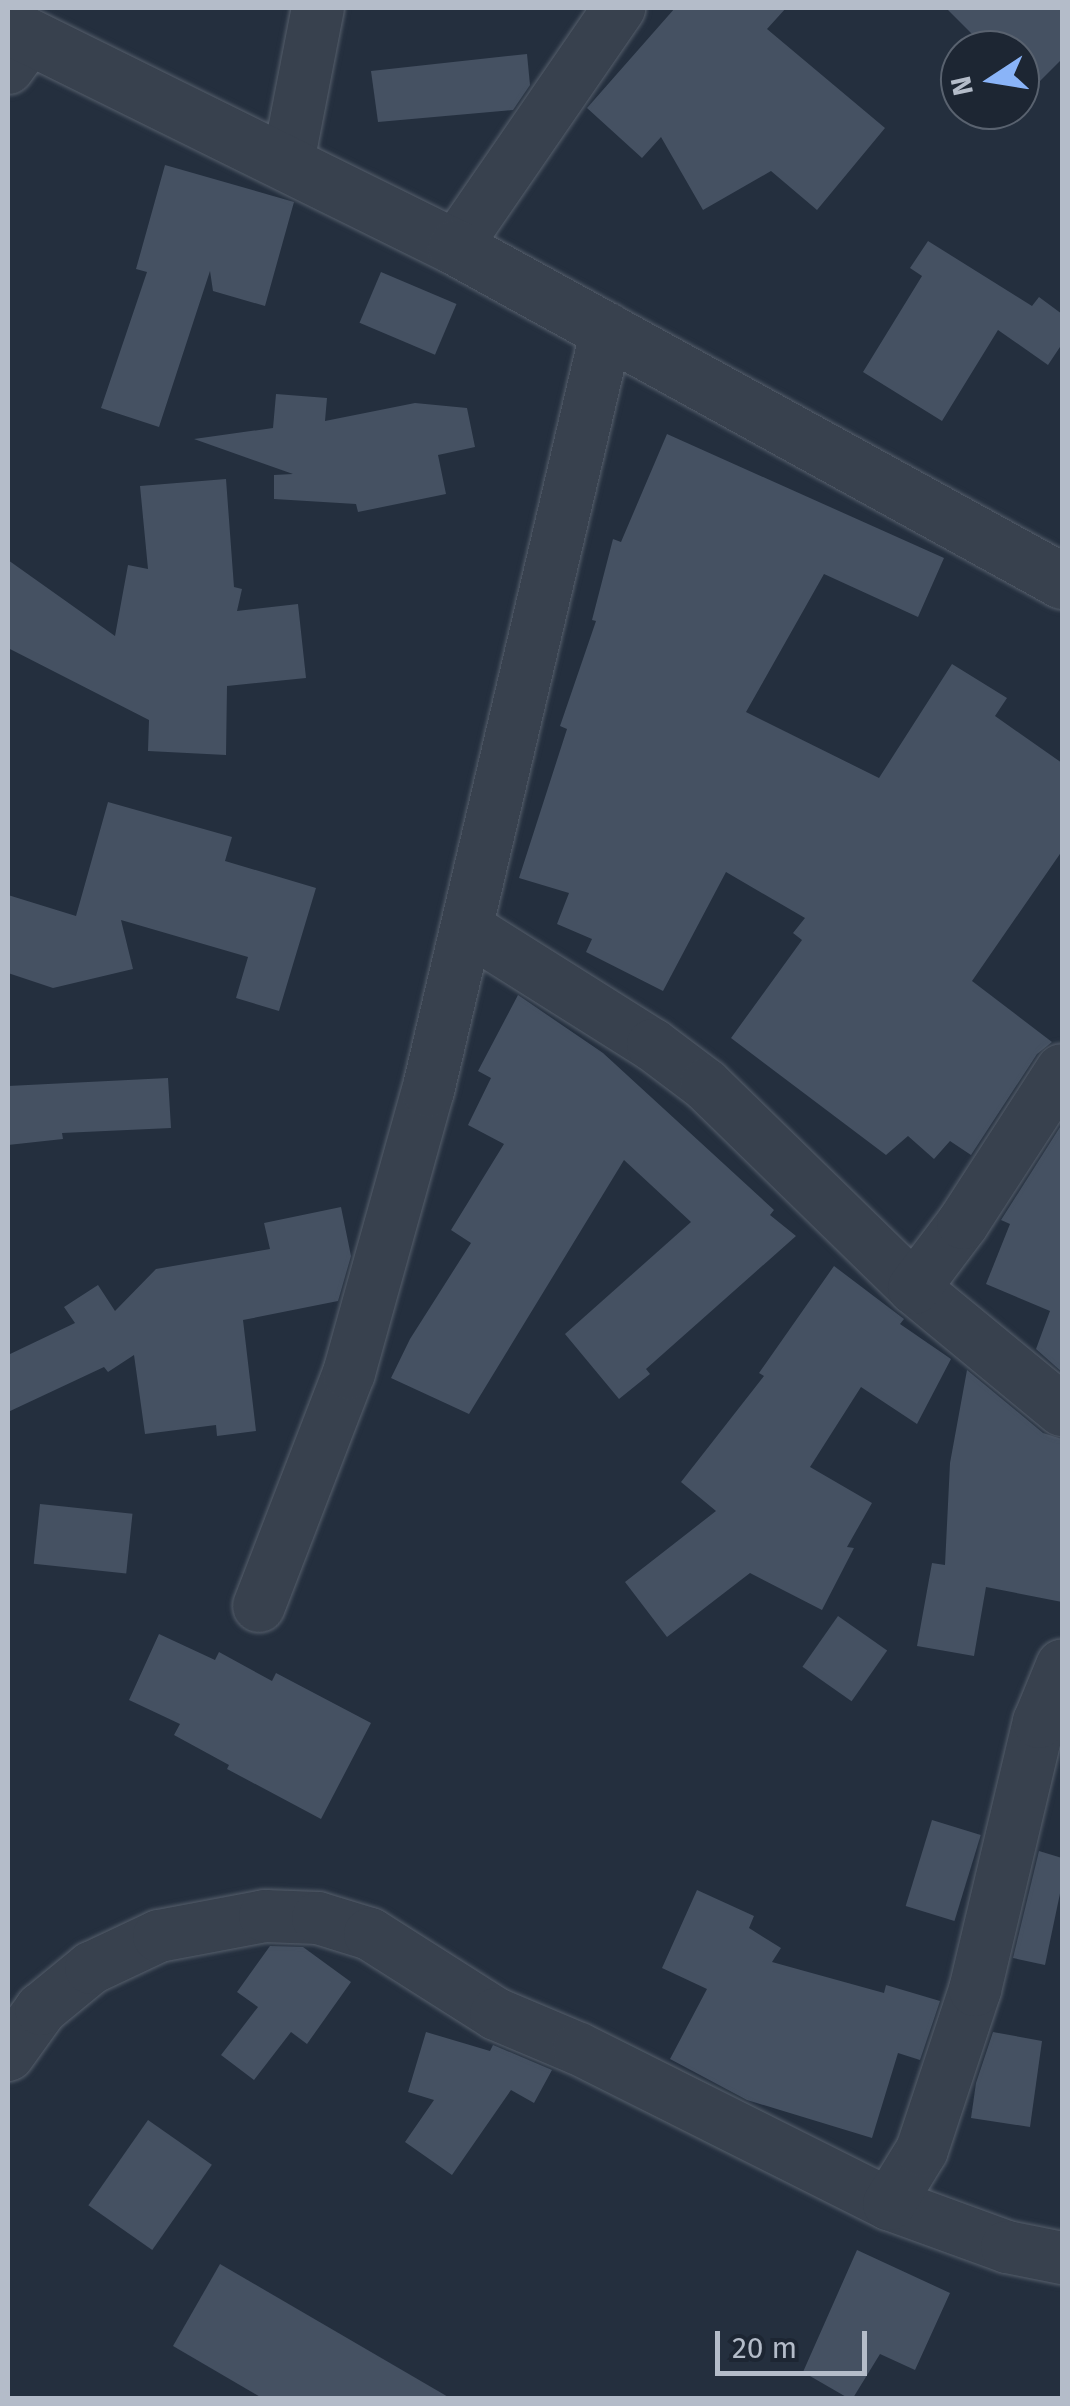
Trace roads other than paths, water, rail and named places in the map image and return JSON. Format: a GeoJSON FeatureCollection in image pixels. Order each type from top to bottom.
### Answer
{"type":"FeatureCollection","features":[{"type":"Feature","properties":{"kind":"street"},"geometry":{"type":"LineString","coordinates":[[288,162],[318,8]]}},
{"type":"Feature","properties":{"kind":"street"},"geometry":{"type":"LineString","coordinates":[[455,247],[619,8]]}},
{"type":"Feature","properties":{"kind":"street"},"geometry":{"type":"LineString","coordinates":[[15,44],[288,162],[455,247],[1062,581]]}},
{"type":"Feature","properties":{"kind":"street"},"geometry":{"type":"LineString","coordinates":[[258,1606],[349,1373],[428,1091],[607,328]]}},
{"type":"Feature","properties":{"kind":"street"},"geometry":{"type":"LineString","coordinates":[[467,928],[652,1045],[706,1085],[914,1288],[1062,1410]]}},
{"type":"Feature","properties":{"kind":"street"},"geometry":{"type":"LineString","coordinates":[[914,1288],[962,1224],[1062,1070]]}},
{"type":"Feature","properties":{"kind":"street"},"geometry":{"type":"LineString","coordinates":[[888,2204],[922,2150],[975,1990],[1040,1722],[1062,1666]]}},
{"type":"Feature","properties":{"kind":"street"},"geometry":{"type":"LineString","coordinates":[[8,2054],[41,2009],[91,1968],[159,1936],[265,1916],[318,1918],[370,1934],[496,2014],[597,2057],[888,2204],[1006,2247],[1062,2258]]}}]}
